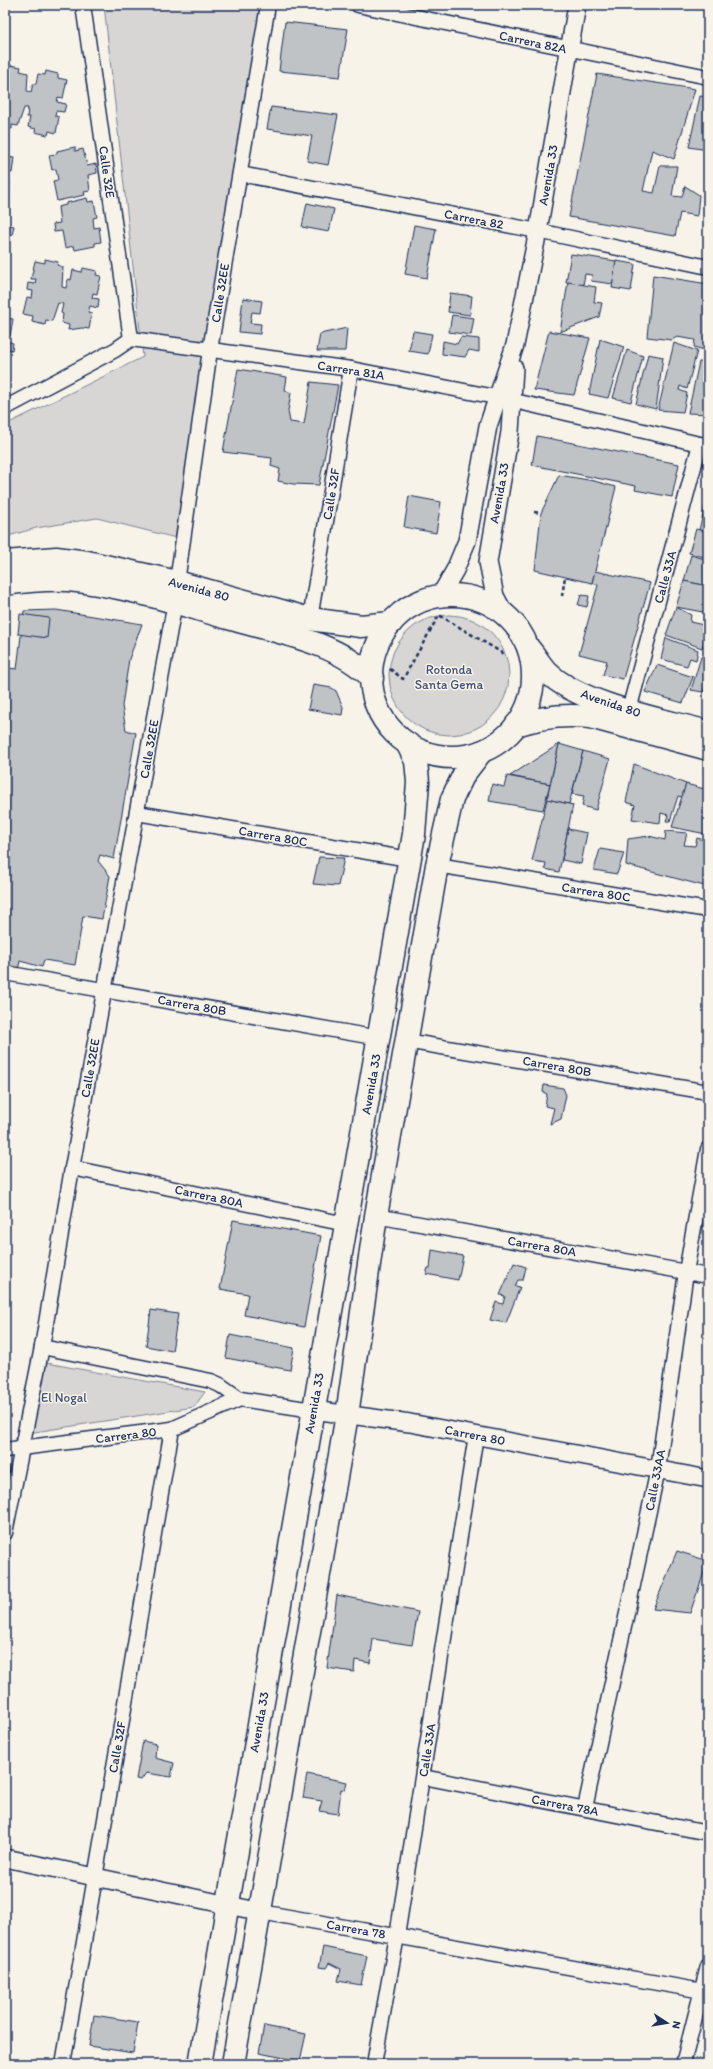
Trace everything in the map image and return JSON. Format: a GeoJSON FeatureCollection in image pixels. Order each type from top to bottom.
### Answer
{"type":"FeatureCollection","features":[{"type":"Feature","properties":{"kind":"main road","name":"Avenida 80"},"geometry":{"type":"LineString","coordinates":[[5,562],[56,558],[87,562],[176,592],[316,645],[354,663],[381,673]]}},
{"type":"Feature","properties":{"kind":"main road","name":"Avenida 80"},"geometry":{"type":"LineString","coordinates":[[5,584],[46,580],[68,580],[124,589],[176,592],[310,619],[360,626],[391,622]]}},
{"type":"Feature","properties":{"kind":"main road"},"geometry":{"type":"LineString","coordinates":[[451,594],[469,596],[486,601],[504,613],[519,629],[529,648],[533,670],[532,693],[524,714],[516,725],[498,743],[480,752],[462,756],[443,756],[425,752],[408,743],[393,731],[382,715],[374,697],[381,673],[374,658],[380,639],[391,622],[410,606],[422,600],[451,594]]}},
{"type":"Feature","properties":{"kind":"main road","name":"Avenida 80"},"geometry":{"type":"LineString","coordinates":[[529,648],[547,672],[562,684],[582,695],[708,732]]}},
{"type":"Feature","properties":{"kind":"main road","name":"Avenida 80"},"geometry":{"type":"LineString","coordinates":[[516,725],[534,719],[564,715],[590,717],[708,749]]}},
{"type":"Feature","properties":{"kind":"main road","name":"Avenida 33"},"geometry":{"type":"LineString","coordinates":[[200,2064],[409,859],[418,782],[416,761],[408,743]]}},
{"type":"Feature","properties":{"kind":"main road","name":"Avenida 33"},"geometry":{"type":"LineString","coordinates":[[234,2064],[347,1414],[376,1216],[437,865],[452,799],[464,774],[480,752]]}},
{"type":"Feature","properties":{"kind":"street","name":"Calle 32E"},"geometry":{"type":"LineString","coordinates":[[83,5],[131,339]]}},
{"type":"Feature","properties":{"kind":"street","name":"Calle 32EE"},"geometry":{"type":"LineString","coordinates":[[5,1533],[20,1448],[42,1347],[72,1168],[176,592],[210,350],[268,5]]}},
{"type":"Feature","properties":{"kind":"street","name":"Carrera 82A"},"geometry":{"type":"LineString","coordinates":[[358,5],[708,77]]}},
{"type":"Feature","properties":{"kind":"street","name":"Avenida 33"},"geometry":{"type":"LineString","coordinates":[[504,613],[495,596],[488,562],[510,432],[505,399],[538,231],[578,5]]}},
{"type":"Feature","properties":{"kind":"street","name":"Carrera 82"},"geometry":{"type":"LineString","coordinates":[[240,174],[538,231],[708,267]]}},
{"type":"Feature","properties":{"kind":"street","name":"Carrera 81A"},"geometry":{"type":"LineString","coordinates":[[131,339],[351,369],[505,399],[704,445]]}},
{"type":"Feature","properties":{"kind":"street"},"geometry":{"type":"LineString","coordinates":[[5,408],[115,350],[131,339]]}},
{"type":"Feature","properties":{"kind":"street","name":"Calle 32F"},"geometry":{"type":"LineString","coordinates":[[310,619],[351,369]]}},
{"type":"Feature","properties":{"kind":"street","name":"Avenida 33"},"geometry":{"type":"LineString","coordinates":[[440,596],[455,570],[466,541],[488,426],[505,399]]}},
{"type":"Feature","properties":{"kind":"street","name":"Calle 33A"},"geometry":{"type":"LineString","coordinates":[[629,710],[704,445]]}},
{"type":"Feature","properties":{"kind":"street","name":"Carrera 80C"},"geometry":{"type":"LineString","coordinates":[[137,813],[409,859]]}},
{"type":"Feature","properties":{"kind":"street","name":"Carrera 80C"},"geometry":{"type":"LineString","coordinates":[[437,865],[708,910]]}},
{"type":"Feature","properties":{"kind":"street","name":"Carrera 80B"},"geometry":{"type":"LineString","coordinates":[[5,973],[379,1038]]}},
{"type":"Feature","properties":{"kind":"street","name":"Carrera 80B"},"geometry":{"type":"LineString","coordinates":[[406,1041],[708,1092]]}},
{"type":"Feature","properties":{"kind":"street","name":"Calle 33AA"},"geometry":{"type":"LineString","coordinates":[[585,1808],[658,1469],[686,1272],[708,1149]]}},
{"type":"Feature","properties":{"kind":"street","name":"Carrera 80A"},"geometry":{"type":"LineString","coordinates":[[72,1168],[346,1224]]}},
{"type":"Feature","properties":{"kind":"street","name":"Carrera 80A"},"geometry":{"type":"LineString","coordinates":[[376,1216],[708,1276]]}},
{"type":"Feature","properties":{"kind":"street","name":"Carrera 80"},"geometry":{"type":"LineString","coordinates":[[42,1347],[211,1381],[220,1385],[240,1399],[410,1423],[708,1479]]}},
{"type":"Feature","properties":{"kind":"street","name":"Carrera 80"},"geometry":{"type":"LineString","coordinates":[[5,1450],[172,1429],[240,1399]]}},
{"type":"Feature","properties":{"kind":"street","name":"Calle 32F"},"geometry":{"type":"LineString","coordinates":[[63,2064],[172,1429]]}},
{"type":"Feature","properties":{"kind":"street","name":"Calle 33A"},"geometry":{"type":"LineString","coordinates":[[374,2064],[423,1777],[476,1435]]}},
{"type":"Feature","properties":{"kind":"street","name":"Carrera 78A"},"geometry":{"type":"LineString","coordinates":[[423,1777],[708,1833]]}},
{"type":"Feature","properties":{"kind":"street","name":"Carrera 78"},"geometry":{"type":"LineString","coordinates":[[5,1858],[261,1912],[705,1991]]}},
{"type":"Feature","properties":{"kind":"street"},"geometry":{"type":"LineString","coordinates":[[683,2064],[705,1991],[708,1966]]}},
{"type":"Feature","properties":{"kind":"path"},"geometry":{"type":"LineString","coordinates":[[534,512],[541,513]]}},
{"type":"Feature","properties":{"kind":"path"},"geometry":{"type":"LineString","coordinates":[[562,596],[565,577]]}},
{"type":"Feature","properties":{"kind":"path"},"geometry":{"type":"LineString","coordinates":[[381,673],[403,679],[439,615],[504,654]]}},
{"type":"Feature","properties":{"kind":"green space"},"geometry":{"type":"Polygon","coordinates":[[[104,5],[262,5],[212,338],[176,538],[97,518],[36,528],[5,537],[5,425],[143,357],[104,5]]]}},
{"type":"Feature","properties":{"kind":"green space","name":"Rotonda Santa Gema"},"geometry":{"type":"Polygon","coordinates":[[[449,615],[472,619],[492,632],[505,652],[509,675],[505,698],[492,718],[472,731],[449,735],[426,731],[406,718],[393,698],[389,675],[393,652],[406,632],[426,619],[449,615]]]}},
{"type":"Feature","properties":{"kind":"green space","name":"El Nogal"},"geometry":{"type":"Polygon","coordinates":[[[41,1362],[205,1392],[194,1407],[22,1434],[41,1362]]]}},
{"type":"Feature","properties":{"kind":"building"},"geometry":{"type":"Polygon","coordinates":[[[285,22],[348,29],[340,77],[279,71],[285,22]]]}},
{"type":"Feature","properties":{"kind":"building"},"geometry":{"type":"Polygon","coordinates":[[[10,65],[21,67],[20,71],[28,73],[27,91],[31,92],[33,84],[36,84],[38,74],[45,75],[46,71],[58,74],[58,78],[67,80],[63,98],[58,97],[57,102],[66,104],[64,112],[56,111],[55,116],[59,117],[56,133],[49,131],[48,135],[35,132],[36,129],[28,127],[30,117],[27,117],[28,108],[24,108],[18,126],[12,125],[12,129],[5,127],[5,68],[9,69],[10,65]]]}},
{"type":"Feature","properties":{"kind":"building"},"geometry":{"type":"Polygon","coordinates":[[[597,74],[695,89],[674,159],[652,150],[643,191],[654,193],[660,166],[677,166],[672,196],[682,197],[685,186],[699,195],[697,216],[680,213],[675,236],[569,217],[597,74]]]}},
{"type":"Feature","properties":{"kind":"building"},"geometry":{"type":"Polygon","coordinates":[[[700,96],[708,97],[708,150],[689,147],[700,96]]]}},
{"type":"Feature","properties":{"kind":"building"},"geometry":{"type":"Polygon","coordinates":[[[271,107],[338,115],[328,165],[307,161],[312,136],[267,129],[271,107]]]}},
{"type":"Feature","properties":{"kind":"building"},"geometry":{"type":"Polygon","coordinates":[[[75,147],[75,151],[83,149],[87,166],[96,164],[97,173],[88,175],[90,191],[84,192],[85,195],[57,201],[53,181],[58,180],[56,169],[52,170],[49,155],[57,154],[57,151],[75,147]]]}},
{"type":"Feature","properties":{"kind":"building"},"geometry":{"type":"Polygon","coordinates":[[[5,153],[8,153],[7,157],[14,158],[12,173],[7,172],[5,182],[5,153]]]}},
{"type":"Feature","properties":{"kind":"building"},"geometry":{"type":"Polygon","coordinates":[[[5,182],[10,183],[7,198],[5,198],[5,182]]]}},
{"type":"Feature","properties":{"kind":"building"},"geometry":{"type":"Polygon","coordinates":[[[87,198],[88,202],[94,201],[97,217],[93,218],[94,228],[99,227],[101,242],[95,243],[95,246],[75,250],[74,246],[65,248],[62,231],[54,232],[53,224],[60,223],[58,207],[66,205],[66,203],[87,198]]]}},
{"type":"Feature","properties":{"kind":"building"},"geometry":{"type":"Polygon","coordinates":[[[307,203],[334,209],[329,232],[302,227],[307,203]]]}},
{"type":"Feature","properties":{"kind":"building"},"geometry":{"type":"Polygon","coordinates":[[[5,224],[14,226],[12,235],[5,234],[5,224]]]}},
{"type":"Feature","properties":{"kind":"building"},"geometry":{"type":"Polygon","coordinates":[[[414,225],[436,229],[427,278],[405,274],[414,225]]]}},
{"type":"Feature","properties":{"kind":"building"},"geometry":{"type":"Polygon","coordinates":[[[571,254],[616,261],[613,284],[591,281],[592,275],[585,274],[583,285],[566,282],[571,254]]]}},
{"type":"Feature","properties":{"kind":"building"},"geometry":{"type":"Polygon","coordinates":[[[45,259],[58,262],[57,265],[63,267],[62,287],[66,288],[68,279],[71,280],[73,270],[82,272],[83,268],[97,271],[96,275],[101,276],[97,294],[93,293],[92,298],[99,299],[98,308],[90,306],[88,312],[92,313],[89,329],[82,328],[68,330],[69,325],[62,323],[63,314],[61,313],[63,304],[58,303],[52,321],[46,320],[45,325],[32,322],[33,316],[23,314],[27,297],[32,298],[33,291],[27,290],[28,283],[35,284],[36,279],[31,279],[35,261],[45,263],[45,259]]]}},
{"type":"Feature","properties":{"kind":"building"},"geometry":{"type":"Polygon","coordinates":[[[616,261],[635,264],[631,291],[612,288],[616,261]]]}},
{"type":"Feature","properties":{"kind":"building"},"geometry":{"type":"Polygon","coordinates":[[[653,275],[708,284],[708,351],[694,347],[695,340],[677,337],[672,340],[647,337],[653,275]]]}},
{"type":"Feature","properties":{"kind":"building"},"geometry":{"type":"Polygon","coordinates":[[[568,282],[596,287],[594,302],[602,303],[599,317],[560,332],[568,282]]]}},
{"type":"Feature","properties":{"kind":"building"},"geometry":{"type":"Polygon","coordinates":[[[450,293],[472,296],[470,315],[448,312],[450,293]]]}},
{"type":"Feature","properties":{"kind":"building"},"geometry":{"type":"Polygon","coordinates":[[[243,298],[262,301],[260,313],[252,312],[250,323],[261,324],[260,334],[239,332],[243,298]]]}},
{"type":"Feature","properties":{"kind":"building"},"geometry":{"type":"Polygon","coordinates":[[[452,315],[474,318],[471,335],[449,332],[452,315]]]}},
{"type":"Feature","properties":{"kind":"building"},"geometry":{"type":"Polygon","coordinates":[[[5,318],[13,319],[10,336],[5,336],[5,318]]]}},
{"type":"Feature","properties":{"kind":"building"},"geometry":{"type":"Polygon","coordinates":[[[347,328],[345,351],[317,351],[320,334],[347,328]]]}},
{"type":"Feature","properties":{"kind":"building"},"geometry":{"type":"Polygon","coordinates":[[[413,331],[432,334],[428,354],[409,351],[413,331]]]}},
{"type":"Feature","properties":{"kind":"building"},"geometry":{"type":"Polygon","coordinates":[[[549,331],[590,338],[574,395],[534,390],[549,331]]]}},
{"type":"Feature","properties":{"kind":"building"},"geometry":{"type":"Polygon","coordinates":[[[461,337],[479,339],[479,352],[469,350],[465,357],[442,354],[443,341],[457,344],[461,337]]]}},
{"type":"Feature","properties":{"kind":"building"},"geometry":{"type":"Polygon","coordinates":[[[600,339],[624,347],[608,398],[589,394],[600,339]]]}},
{"type":"Feature","properties":{"kind":"building"},"geometry":{"type":"Polygon","coordinates":[[[5,341],[13,343],[12,350],[5,349],[5,341]]]}},
{"type":"Feature","properties":{"kind":"building"},"geometry":{"type":"Polygon","coordinates":[[[674,343],[697,351],[687,389],[680,386],[679,390],[687,393],[683,412],[658,410],[674,343]]]}},
{"type":"Feature","properties":{"kind":"building"},"geometry":{"type":"Polygon","coordinates":[[[627,350],[643,356],[631,402],[613,398],[627,350]]]}},
{"type":"Feature","properties":{"kind":"building"},"geometry":{"type":"Polygon","coordinates":[[[648,354],[663,357],[656,409],[636,404],[648,354]]]}},
{"type":"Feature","properties":{"kind":"building"},"geometry":{"type":"Polygon","coordinates":[[[699,362],[708,362],[708,414],[688,413],[699,362]]]}},
{"type":"Feature","properties":{"kind":"building"},"geometry":{"type":"Polygon","coordinates":[[[238,369],[287,377],[285,390],[291,393],[288,411],[290,422],[304,424],[311,382],[338,385],[319,485],[293,484],[278,481],[280,469],[271,466],[272,458],[223,452],[238,369]]]}},
{"type":"Feature","properties":{"kind":"building"},"geometry":{"type":"Polygon","coordinates":[[[537,436],[679,464],[672,497],[635,490],[636,486],[532,465],[537,436]]]}},
{"type":"Feature","properties":{"kind":"building"},"geometry":{"type":"Polygon","coordinates":[[[559,475],[594,481],[616,487],[592,583],[535,570],[541,513],[559,475]]]}},
{"type":"Feature","properties":{"kind":"building"},"geometry":{"type":"Polygon","coordinates":[[[409,496],[441,502],[436,533],[404,527],[409,496]]]}},
{"type":"Feature","properties":{"kind":"building"},"geometry":{"type":"Polygon","coordinates":[[[706,503],[708,504],[708,532],[699,530],[706,503]]]}},
{"type":"Feature","properties":{"kind":"building"},"geometry":{"type":"Polygon","coordinates":[[[696,529],[708,532],[708,558],[689,553],[696,529]]]}},
{"type":"Feature","properties":{"kind":"building"},"geometry":{"type":"Polygon","coordinates":[[[691,555],[708,560],[708,586],[684,581],[691,555]]]}},
{"type":"Feature","properties":{"kind":"building"},"geometry":{"type":"Polygon","coordinates":[[[595,571],[650,583],[623,679],[603,675],[607,661],[579,654],[598,585],[592,583],[595,571]]]}},
{"type":"Feature","properties":{"kind":"building"},"geometry":{"type":"Polygon","coordinates":[[[684,581],[708,586],[708,613],[676,607],[684,581]]]}},
{"type":"Feature","properties":{"kind":"building"},"geometry":{"type":"Polygon","coordinates":[[[581,595],[589,596],[587,607],[578,605],[581,595]]]}},
{"type":"Feature","properties":{"kind":"building"},"geometry":{"type":"Polygon","coordinates":[[[676,607],[691,615],[690,622],[708,626],[702,648],[666,635],[676,607]]]}},
{"type":"Feature","properties":{"kind":"building"},"geometry":{"type":"Polygon","coordinates":[[[56,610],[142,624],[129,659],[122,706],[126,730],[136,733],[114,859],[100,855],[98,861],[110,876],[102,919],[83,916],[75,965],[44,960],[42,967],[20,961],[18,970],[5,969],[5,686],[8,668],[17,669],[24,611],[56,610]]]}},
{"type":"Feature","properties":{"kind":"building"},"geometry":{"type":"Polygon","coordinates":[[[20,614],[49,618],[47,638],[18,634],[20,614]]]}},
{"type":"Feature","properties":{"kind":"building"},"geometry":{"type":"Polygon","coordinates":[[[708,631],[708,649],[703,647],[708,631]]]}},
{"type":"Feature","properties":{"kind":"building"},"geometry":{"type":"Polygon","coordinates":[[[666,638],[698,650],[696,660],[690,658],[687,666],[661,659],[666,638]]]}},
{"type":"Feature","properties":{"kind":"building"},"geometry":{"type":"Polygon","coordinates":[[[708,653],[708,680],[703,692],[691,690],[701,657],[708,653]]]}},
{"type":"Feature","properties":{"kind":"building"},"geometry":{"type":"Polygon","coordinates":[[[657,665],[693,677],[683,703],[645,692],[657,665]]]}},
{"type":"Feature","properties":{"kind":"building"},"geometry":{"type":"Polygon","coordinates":[[[313,685],[332,688],[336,691],[343,707],[342,715],[308,709],[313,685]]]}},
{"type":"Feature","properties":{"kind":"building"},"geometry":{"type":"Polygon","coordinates":[[[559,744],[583,751],[569,804],[547,799],[559,744]]]}},
{"type":"Feature","properties":{"kind":"building"},"geometry":{"type":"Polygon","coordinates":[[[559,744],[550,784],[510,776],[559,744]]]}},
{"type":"Feature","properties":{"kind":"building"},"geometry":{"type":"Polygon","coordinates":[[[583,751],[610,759],[596,810],[582,806],[584,796],[572,794],[583,751]]]}},
{"type":"Feature","properties":{"kind":"building"},"geometry":{"type":"Polygon","coordinates":[[[634,764],[686,784],[682,797],[678,796],[670,821],[666,821],[668,815],[661,813],[660,823],[632,819],[635,805],[626,802],[634,764]]]}},
{"type":"Feature","properties":{"kind":"building"},"geometry":{"type":"Polygon","coordinates":[[[507,776],[550,784],[543,810],[489,801],[492,784],[504,787],[507,776]]]}},
{"type":"Feature","properties":{"kind":"building"},"geometry":{"type":"Polygon","coordinates":[[[686,784],[708,790],[708,827],[706,834],[672,827],[686,784]]]}},
{"type":"Feature","properties":{"kind":"building"},"geometry":{"type":"Polygon","coordinates":[[[547,799],[573,805],[559,872],[545,869],[546,863],[532,861],[547,799]]]}},
{"type":"Feature","properties":{"kind":"building"},"geometry":{"type":"Polygon","coordinates":[[[568,829],[587,833],[581,864],[562,860],[568,829]]]}},
{"type":"Feature","properties":{"kind":"building"},"geometry":{"type":"Polygon","coordinates":[[[666,831],[687,833],[684,845],[695,846],[697,838],[708,841],[708,887],[626,865],[628,839],[649,836],[665,840],[666,831]]]}},
{"type":"Feature","properties":{"kind":"building"},"geometry":{"type":"Polygon","coordinates":[[[600,849],[624,853],[617,874],[594,870],[600,849]]]}},
{"type":"Feature","properties":{"kind":"building"},"geometry":{"type":"Polygon","coordinates":[[[319,857],[344,858],[338,886],[313,884],[319,857]]]}},
{"type":"Feature","properties":{"kind":"building"},"geometry":{"type":"Polygon","coordinates":[[[544,1085],[563,1088],[566,1095],[561,1119],[550,1124],[554,1108],[545,1106],[547,1094],[543,1092],[544,1085]]]}},
{"type":"Feature","properties":{"kind":"building"},"geometry":{"type":"Polygon","coordinates":[[[233,1220],[321,1236],[304,1327],[244,1315],[248,1294],[220,1289],[233,1220]]]}},
{"type":"Feature","properties":{"kind":"building"},"geometry":{"type":"Polygon","coordinates":[[[432,1250],[463,1256],[458,1280],[426,1274],[428,1268],[430,1268],[432,1250]]]}},
{"type":"Feature","properties":{"kind":"building"},"geometry":{"type":"Polygon","coordinates":[[[514,1263],[526,1267],[523,1280],[518,1280],[515,1286],[520,1287],[506,1323],[490,1320],[496,1302],[503,1304],[505,1296],[500,1295],[514,1263]]]}},
{"type":"Feature","properties":{"kind":"building"},"geometry":{"type":"Polygon","coordinates":[[[151,1310],[178,1314],[172,1351],[146,1346],[151,1310]]]}},
{"type":"Feature","properties":{"kind":"building"},"geometry":{"type":"Polygon","coordinates":[[[230,1335],[294,1348],[290,1370],[226,1358],[230,1335]]]}},
{"type":"Feature","properties":{"kind":"building"},"geometry":{"type":"Polygon","coordinates":[[[677,1551],[708,1561],[690,1613],[653,1609],[677,1551]]]}},
{"type":"Feature","properties":{"kind":"building"},"geometry":{"type":"Polygon","coordinates":[[[337,1595],[418,1612],[412,1645],[373,1639],[370,1663],[355,1660],[354,1672],[327,1668],[337,1595]]]}},
{"type":"Feature","properties":{"kind":"building"},"geometry":{"type":"Polygon","coordinates":[[[143,1741],[156,1744],[155,1758],[174,1763],[171,1777],[146,1773],[141,1780],[136,1779],[143,1741]]]}},
{"type":"Feature","properties":{"kind":"building"},"geometry":{"type":"Polygon","coordinates":[[[307,1774],[347,1782],[345,1790],[341,1789],[338,1814],[319,1811],[322,1801],[303,1798],[307,1774]]]}},
{"type":"Feature","properties":{"kind":"building"},"geometry":{"type":"Polygon","coordinates":[[[323,1947],[367,1956],[361,1985],[338,1981],[341,1969],[329,1963],[326,1968],[319,1967],[323,1947]]]}},
{"type":"Feature","properties":{"kind":"building"},"geometry":{"type":"Polygon","coordinates":[[[94,2015],[138,2022],[133,2053],[89,2046],[94,2015]]]}},
{"type":"Feature","properties":{"kind":"building"},"geometry":{"type":"Polygon","coordinates":[[[264,2026],[306,2034],[300,2061],[259,2053],[264,2026]]]}}]}
